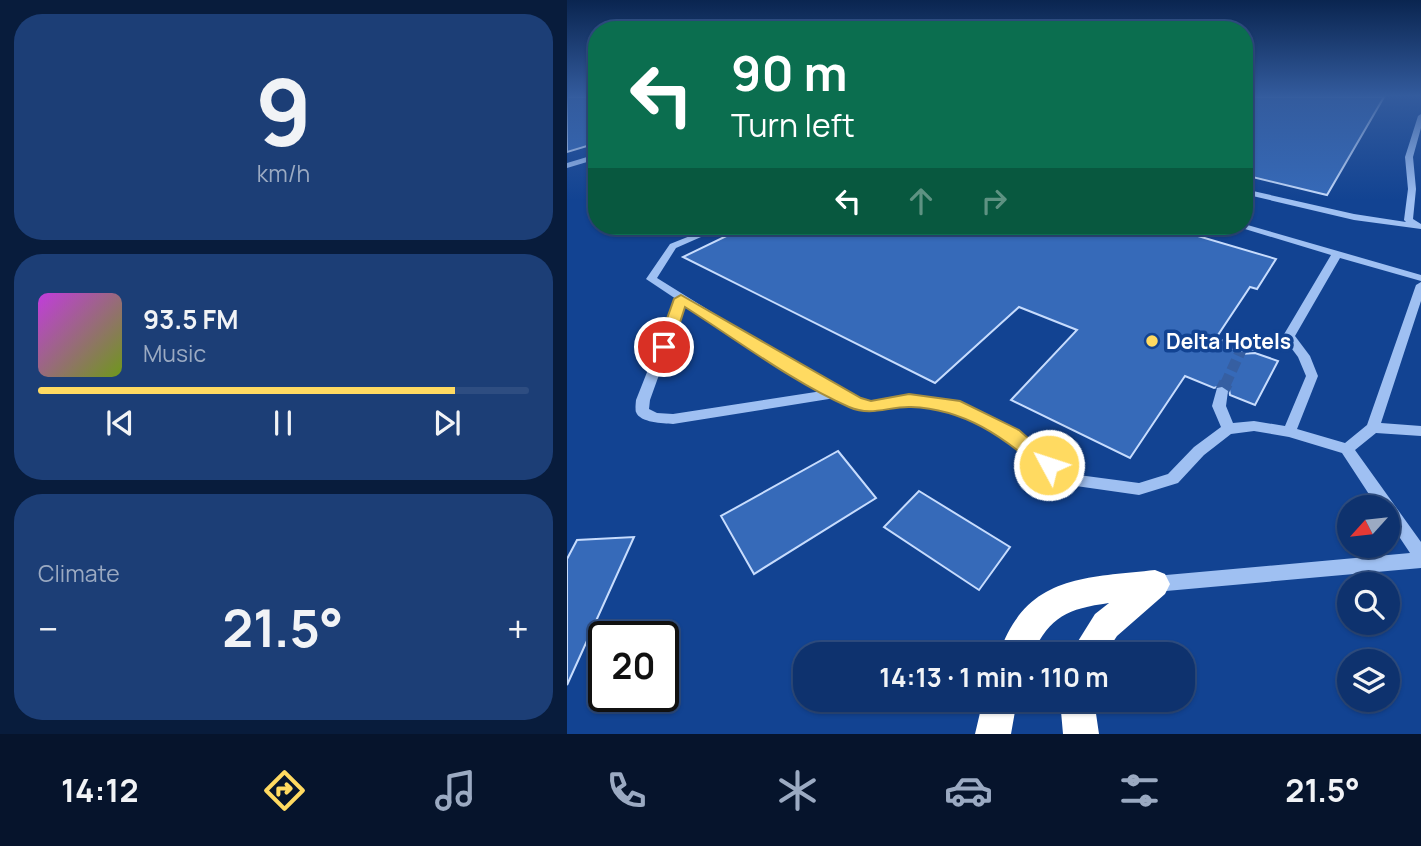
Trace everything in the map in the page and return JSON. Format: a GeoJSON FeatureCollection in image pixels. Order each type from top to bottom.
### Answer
{"type":"FeatureCollection","features":[{"type":"Feature","properties":{"kind":"highway"},"geometry":{"type":"LineString","coordinates":[[1021,642],[1044,608],[1070,596],[1155,584]]}},
{"type":"Feature","properties":{"kind":"highway"},"geometry":{"type":"LineString","coordinates":[[1093,642],[1106,625],[1155,584]]}},
{"type":"Feature","properties":{"kind":"highway"},"geometry":{"type":"LineString","coordinates":[[993,734],[998,712]]}},
{"type":"Feature","properties":{"kind":"highway"},"geometry":{"type":"LineString","coordinates":[[1078,712],[1081,734]]}},
{"type":"Feature","properties":{"kind":"street"},"geometry":{"type":"LineString","coordinates":[[1417,131],[1410,156],[1412,189],[1408,220],[1420,227]]}},
{"type":"Feature","properties":{"kind":"street"},"geometry":{"type":"LineString","coordinates":[[1410,156],[1421,158]]}},
{"type":"Feature","properties":{"kind":"street"},"geometry":{"type":"LineString","coordinates":[[567,166],[588,159]]}},
{"type":"Feature","properties":{"kind":"street"},"geometry":{"type":"LineString","coordinates":[[1253,193],[1354,217],[1420,227]]}},
{"type":"Feature","properties":{"kind":"street"},"geometry":{"type":"LineString","coordinates":[[1253,230],[1421,278]]}},
{"type":"Feature","properties":{"kind":"street"},"geometry":{"type":"LineString","coordinates":[[700,235],[673,246],[651,279],[856,403],[871,407],[909,400],[954,405],[1013,435],[1067,480],[1139,489],[1173,480],[1199,451],[1228,429],[1254,426],[1289,432],[1347,450],[1379,495]]}},
{"type":"Feature","properties":{"kind":"street"},"geometry":{"type":"LineString","coordinates":[[1289,432],[1312,376],[1304,356],[1293,345],[1289,336],[1338,254]]}},
{"type":"Feature","properties":{"kind":"street"},"geometry":{"type":"LineString","coordinates":[[1347,450],[1373,428],[1421,285]]}},
{"type":"Feature","properties":{"kind":"street"},"geometry":{"type":"LineString","coordinates":[[681,299],[643,400],[642,411],[655,418],[673,419],[836,393]]}},
{"type":"Feature","properties":{"kind":"street"},"geometry":{"type":"LineString","coordinates":[[1243,348],[1249,345],[1293,345]]}},
{"type":"Feature","properties":{"kind":"street"},"geometry":{"type":"LineString","coordinates":[[1222,391],[1219,406],[1228,429]]}},
{"type":"Feature","properties":{"kind":"street"},"geometry":{"type":"LineString","coordinates":[[1373,428],[1421,432]]}},
{"type":"Feature","properties":{"kind":"street"},"geometry":{"type":"LineString","coordinates":[[1155,584],[1421,558],[1400,526]]}},
{"type":"Feature","properties":{"kind":"building"},"geometry":{"type":"Polygon","coordinates":[[[567,131],[588,131],[588,146],[567,152],[567,131]]]}},
{"type":"Feature","properties":{"kind":"building"},"geometry":{"type":"Polygon","coordinates":[[[1253,131],[1364,131],[1327,195],[1253,177],[1253,131]]]}},
{"type":"Feature","properties":{"kind":"building","name":"Delta Hotels"},"geometry":{"type":"Polygon","coordinates":[[[728,235],[1195,235],[1276,259],[1257,289],[1250,287],[1216,338],[1236,345],[1233,349],[1241,354],[1255,353],[1278,361],[1255,405],[1230,395],[1229,389],[1223,385],[1214,388],[1185,376],[1130,458],[1011,400],[1077,330],[1019,307],[935,383],[683,257],[728,235]]]}},
{"type":"Feature","properties":{"kind":"building"},"geometry":{"type":"Polygon","coordinates":[[[838,451],[876,498],[754,574],[721,516],[838,451]]]}},
{"type":"Feature","properties":{"kind":"building"},"geometry":{"type":"Polygon","coordinates":[[[919,491],[1010,547],[979,590],[884,527],[919,491]]]}},
{"type":"Feature","properties":{"kind":"building"},"geometry":{"type":"Polygon","coordinates":[[[634,537],[596,621],[588,621],[588,639],[567,685],[567,559],[577,540],[634,537]]]}},
{"type":"Feature","properties":{"kind":"tunnel"},"geometry":{"type":"LineString","coordinates":[[1225,385],[1242,348]]}},
{"type":"Feature","properties":{"kind":"tunnel"},"geometry":{"type":"LineString","coordinates":[[1222,391],[1225,385]]}},
{"type":"Feature","properties":{"kind":"place","name":"Delta Hotels"},"geometry":{"type":"Point","coordinates":[1152,341]}},
{"type":"Feature","properties":{"kind":"route"},"geometry":{"type":"LineString","coordinates":[[664,347],[681,299],[819,384],[856,403],[871,407],[909,400],[954,405],[1013,435],[1049,465]]}}]}
